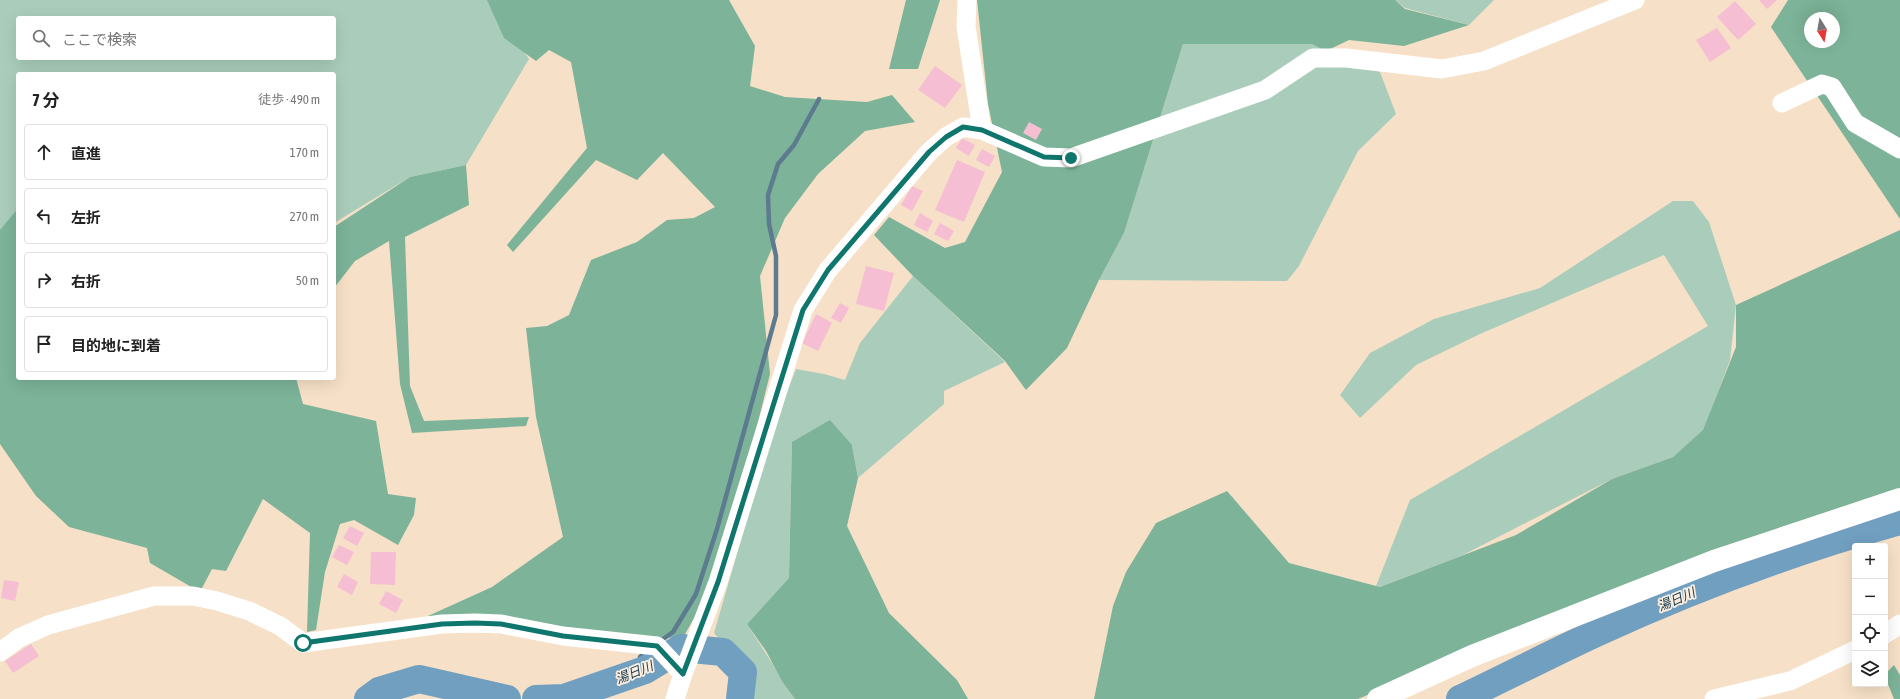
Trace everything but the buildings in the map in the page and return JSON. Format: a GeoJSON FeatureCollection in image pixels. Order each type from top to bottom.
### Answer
{"type":"FeatureCollection","features":[{"type":"Feature","properties":{"kind":"street"},"geometry":{"type":"LineString","coordinates":[[967,0],[966,27],[982,130]]}},
{"type":"Feature","properties":{"kind":"street"},"geometry":{"type":"LineString","coordinates":[[676,699],[683,674],[718,582],[803,310],[828,270],[929,152],[946,137],[963,127],[982,130],[1044,157],[1071,158],[1266,90],[1313,58],[1346,58],[1442,69],[1484,61],[1635,0]]}},
{"type":"Feature","properties":{"kind":"street"},"geometry":{"type":"LineString","coordinates":[[1782,103],[1822,84],[1832,87],[1855,123],[1900,149]]}},
{"type":"Feature","properties":{"kind":"street"},"geometry":{"type":"LineString","coordinates":[[1378,699],[1472,656],[1714,562],[1900,498]]}},
{"type":"Feature","properties":{"kind":"street"},"geometry":{"type":"LineString","coordinates":[[0,652],[20,638],[48,624],[154,596],[193,596],[217,601],[249,611],[280,626],[303,643],[442,624],[501,624],[563,636],[657,646],[683,674]]}},
{"type":"Feature","properties":{"kind":"street"},"geometry":{"type":"LineString","coordinates":[[1888,632],[1900,624]]}},
{"type":"Feature","properties":{"kind":"street"},"geometry":{"type":"LineString","coordinates":[[1714,699],[1790,682],[1853,651]]}},
{"type":"Feature","properties":{"kind":"green space"},"geometry":{"type":"Polygon","coordinates":[[[0,0],[489,0],[529,59],[466,165],[410,177],[336,222],[336,72],[16,72],[16,211],[0,231],[0,0]]]}},
{"type":"Feature","properties":{"kind":"green space"},"geometry":{"type":"Polygon","coordinates":[[[487,0],[729,0],[755,46],[750,86],[785,97],[867,102],[892,95],[915,122],[865,131],[818,174],[785,218],[760,276],[770,374],[721,570],[684,636],[631,643],[465,623],[428,616],[492,587],[563,537],[536,417],[526,328],[547,326],[569,315],[591,260],[637,242],[667,220],[694,218],[715,207],[663,153],[637,180],[596,160],[513,252],[507,245],[587,148],[571,62],[549,50],[536,61],[504,38],[487,0]]]}},
{"type":"Feature","properties":{"kind":"green space"},"geometry":{"type":"Polygon","coordinates":[[[906,0],[940,0],[918,69],[889,69],[906,0]]]}},
{"type":"Feature","properties":{"kind":"green space"},"geometry":{"type":"Polygon","coordinates":[[[977,0],[1395,0],[1405,9],[1469,25],[1404,46],[1349,40],[1326,51],[1312,44],[1183,44],[1124,233],[1099,280],[1067,348],[1026,390],[1005,361],[913,276],[874,235],[889,217],[945,248],[965,242],[1002,172],[988,104],[977,0]]]}},
{"type":"Feature","properties":{"kind":"green space"},"geometry":{"type":"Polygon","coordinates":[[[1395,0],[1494,0],[1469,25],[1405,8],[1395,0]]]}},
{"type":"Feature","properties":{"kind":"green space"},"geometry":{"type":"Polygon","coordinates":[[[1788,0],[1900,0],[1900,219],[1771,27],[1788,0]]]}},
{"type":"Feature","properties":{"kind":"green space"},"geometry":{"type":"Polygon","coordinates":[[[1183,44],[1312,44],[1380,72],[1396,114],[1358,151],[1299,266],[1287,281],[1099,280],[1124,233],[1183,44]]]}},
{"type":"Feature","properties":{"kind":"green space"},"geometry":{"type":"Polygon","coordinates":[[[466,165],[469,205],[405,237],[410,386],[424,421],[529,417],[526,426],[412,433],[400,384],[389,241],[355,261],[336,285],[336,226],[410,177],[466,165]]]}},
{"type":"Feature","properties":{"kind":"green space"},"geometry":{"type":"Polygon","coordinates":[[[1673,201],[1693,201],[1709,222],[1736,305],[1730,360],[1704,430],[1673,457],[1612,479],[1461,556],[1380,587],[1376,586],[1410,500],[1708,326],[1664,255],[1480,334],[1416,365],[1360,418],[1340,395],[1370,353],[1434,319],[1540,288],[1673,201]]]}},
{"type":"Feature","properties":{"kind":"green space"},"geometry":{"type":"Polygon","coordinates":[[[16,210],[16,380],[297,380],[303,404],[376,421],[388,494],[416,498],[414,515],[398,545],[354,520],[340,524],[325,572],[316,630],[307,632],[310,533],[263,499],[226,571],[212,569],[200,592],[150,563],[147,548],[69,527],[36,496],[0,444],[0,230],[16,210]]]}},
{"type":"Feature","properties":{"kind":"green space"},"geometry":{"type":"Polygon","coordinates":[[[1900,230],[1900,491],[1618,590],[1358,699],[1094,699],[1113,606],[1126,572],[1156,523],[1227,491],[1289,563],[1380,587],[1516,535],[1612,479],[1673,457],[1703,430],[1736,347],[1736,305],[1900,230]]]}},
{"type":"Feature","properties":{"kind":"green space"},"geometry":{"type":"Polygon","coordinates":[[[913,276],[1005,362],[944,391],[944,404],[858,478],[852,445],[792,442],[789,578],[747,624],[795,699],[742,699],[745,668],[714,633],[774,426],[796,369],[824,374],[845,380],[860,343],[913,276]]]}},
{"type":"Feature","properties":{"kind":"green space"},"geometry":{"type":"Polygon","coordinates":[[[830,420],[852,445],[858,478],[847,526],[889,613],[957,680],[968,699],[795,699],[782,681],[766,651],[747,624],[789,578],[792,442],[830,420]]]}},
{"type":"Feature","properties":{"kind":"green space"},"geometry":{"type":"Polygon","coordinates":[[[1894,665],[1900,675],[1900,699],[1894,699],[1888,684],[1888,671],[1894,665]]]}},
{"type":"Feature","properties":{"kind":"waterway"},"geometry":{"type":"LineString","coordinates":[[659,642],[673,632],[696,594],[717,529],[776,315],[776,256],[769,224],[768,195],[778,164],[794,145],[819,99]]}},
{"type":"Feature","properties":{"kind":"waterway","name":"湯日川"},"geometry":{"type":"LineString","coordinates":[[1460,699],[1596,633],[1708,585],[1822,544],[1900,521]]}},
{"type":"Feature","properties":{"kind":"waterway","name":"湯日川"},"geometry":{"type":"LineString","coordinates":[[536,699],[564,698],[645,670],[681,648],[723,652],[743,672],[740,699]]}},
{"type":"Feature","properties":{"kind":"waterway"},"geometry":{"type":"LineString","coordinates":[[645,670],[640,657],[647,651]]}},
{"type":"Feature","properties":{"kind":"waterway","name":"湯日川"},"geometry":{"type":"LineString","coordinates":[[368,699],[379,691],[419,679],[507,699]]}},
{"type":"Feature","properties":{"kind":"route"},"geometry":{"type":"LineString","coordinates":[[303,643],[442,624],[501,624],[563,636],[657,646],[683,674],[718,582],[803,310],[828,270],[929,152],[946,137],[963,127],[982,130],[1044,157],[1071,158]]}}]}
